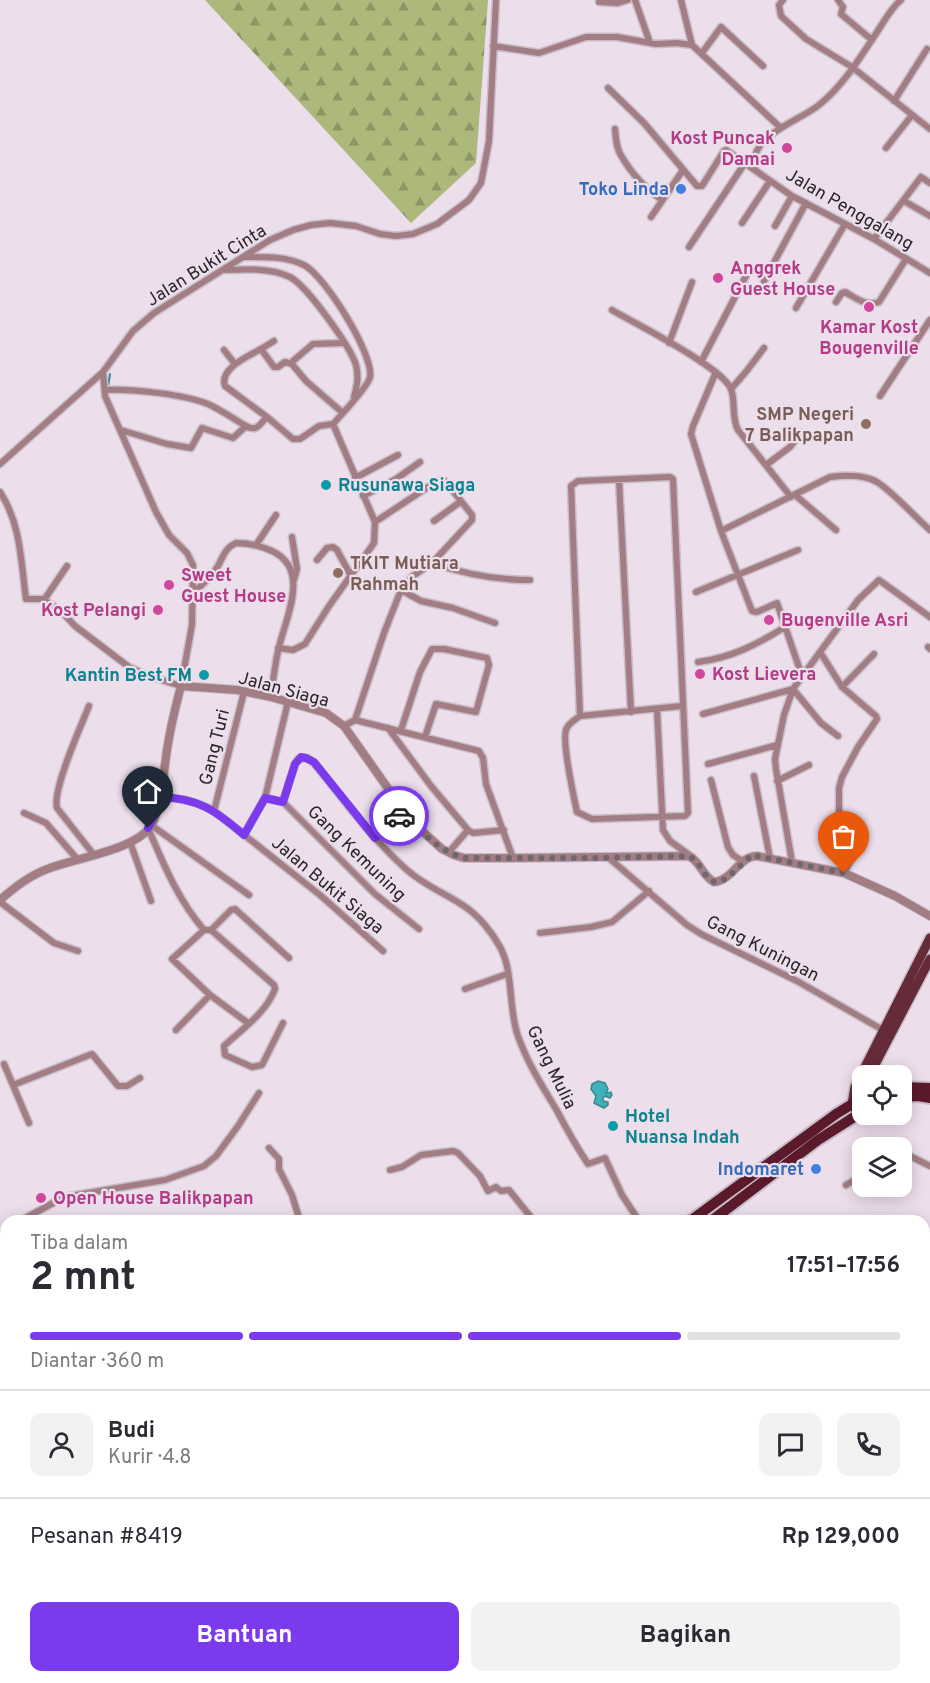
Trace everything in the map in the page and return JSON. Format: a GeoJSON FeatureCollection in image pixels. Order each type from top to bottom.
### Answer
{"type":"FeatureCollection","features":[{"type":"Feature","properties":{"kind":"highway"},"geometry":{"type":"LineString","coordinates":[[912,1087],[930,1088]]}},
{"type":"Feature","properties":{"kind":"highway"},"geometry":{"type":"LineString","coordinates":[[912,1096],[930,1098]]}},
{"type":"Feature","properties":{"kind":"highway"},"geometry":{"type":"LineString","coordinates":[[698,1215],[852,1105]]}},
{"type":"Feature","properties":{"kind":"highway"},"geometry":{"type":"LineString","coordinates":[[719,1215],[818,1140],[852,1118]]}},
{"type":"Feature","properties":{"kind":"main road"},"geometry":{"type":"LineString","coordinates":[[866,1065],[930,938]]}},
{"type":"Feature","properties":{"kind":"main road"},"geometry":{"type":"LineString","coordinates":[[876,1065],[930,959]]}},
{"type":"Feature","properties":{"kind":"street","name":"Jalan Bukit Cinta"},"geometry":{"type":"LineString","coordinates":[[3,461],[103,372],[133,331],[154,313],[270,240],[310,225],[330,223],[356,226],[380,234],[396,236],[424,230],[469,200],[481,183],[486,164],[491,113],[496,0]]}},
{"type":"Feature","properties":{"kind":"street"},"geometry":{"type":"LineString","coordinates":[[599,2],[618,3],[628,0]]}},
{"type":"Feature","properties":{"kind":"street"},"geometry":{"type":"LineString","coordinates":[[635,0],[650,43]]}},
{"type":"Feature","properties":{"kind":"street"},"geometry":{"type":"LineString","coordinates":[[681,0],[692,45]]}},
{"type":"Feature","properties":{"kind":"street"},"geometry":{"type":"LineString","coordinates":[[783,0],[779,5],[781,16],[806,39],[852,67],[930,129]]}},
{"type":"Feature","properties":{"kind":"street"},"geometry":{"type":"LineString","coordinates":[[838,0],[843,7],[841,14],[872,40]]}},
{"type":"Feature","properties":{"kind":"street"},"geometry":{"type":"LineString","coordinates":[[755,170],[753,162],[759,146],[771,134],[819,105],[846,78],[901,0]]}},
{"type":"Feature","properties":{"kind":"street"},"geometry":{"type":"LineString","coordinates":[[702,52],[721,27],[763,66]]}},
{"type":"Feature","properties":{"kind":"street"},"geometry":{"type":"LineString","coordinates":[[493,46],[539,52],[586,37],[617,37],[650,43],[692,45],[781,128]]}},
{"type":"Feature","properties":{"kind":"street"},"geometry":{"type":"LineString","coordinates":[[894,100],[927,49]]}},
{"type":"Feature","properties":{"kind":"street"},"geometry":{"type":"LineString","coordinates":[[608,88],[645,123],[683,170],[651,217]]}},
{"type":"Feature","properties":{"kind":"street"},"geometry":{"type":"LineString","coordinates":[[886,148],[912,115]]}},
{"type":"Feature","properties":{"kind":"street"},"geometry":{"type":"LineString","coordinates":[[615,129],[617,145],[622,158],[647,187],[662,200]]}},
{"type":"Feature","properties":{"kind":"street","name":"Jalan Penggalang"},"geometry":{"type":"LineString","coordinates":[[683,170],[697,186],[701,187],[724,151],[792,196],[874,239],[930,273]]}},
{"type":"Feature","properties":{"kind":"street"},"geometry":{"type":"LineString","coordinates":[[689,247],[745,163]]}},
{"type":"Feature","properties":{"kind":"street"},"geometry":{"type":"LineString","coordinates":[[874,239],[921,177],[930,183]]}},
{"type":"Feature","properties":{"kind":"street"},"geometry":{"type":"LineString","coordinates":[[742,223],[770,181]]}},
{"type":"Feature","properties":{"kind":"street"},"geometry":{"type":"LineString","coordinates":[[775,226],[792,196]]}},
{"type":"Feature","properties":{"kind":"street"},"geometry":{"type":"LineString","coordinates":[[904,201],[930,216]]}},
{"type":"Feature","properties":{"kind":"street"},"geometry":{"type":"LineString","coordinates":[[764,281],[807,203]]}},
{"type":"Feature","properties":{"kind":"street"},"geometry":{"type":"LineString","coordinates":[[796,308],[845,224]]}},
{"type":"Feature","properties":{"kind":"street"},"geometry":{"type":"LineString","coordinates":[[244,257],[283,258],[311,269],[327,287],[367,357],[369,381],[333,424],[319,426],[296,440],[225,386],[223,381],[225,375],[236,364],[274,341]]}},
{"type":"Feature","properties":{"kind":"street"},"geometry":{"type":"LineString","coordinates":[[836,302],[845,292],[865,303],[879,302],[906,259]]}},
{"type":"Feature","properties":{"kind":"street"},"geometry":{"type":"LineString","coordinates":[[224,270],[248,269],[283,274],[292,278],[311,298],[355,362],[358,377],[354,398]]}},
{"type":"Feature","properties":{"kind":"street"},"geometry":{"type":"LineString","coordinates":[[701,362],[748,272]]}},
{"type":"Feature","properties":{"kind":"street"},"geometry":{"type":"LineString","coordinates":[[669,343],[692,282]]}},
{"type":"Feature","properties":{"kind":"street"},"geometry":{"type":"LineString","coordinates":[[612,310],[716,372],[731,389],[736,425],[748,445],[793,496],[836,530]]}},
{"type":"Feature","properties":{"kind":"street"},"geometry":{"type":"LineString","coordinates":[[880,396],[930,320]]}},
{"type":"Feature","properties":{"kind":"street"},"geometry":{"type":"LineString","coordinates":[[923,330],[930,335]]}},
{"type":"Feature","properties":{"kind":"street"},"geometry":{"type":"LineString","coordinates":[[292,364],[313,344],[343,343]]}},
{"type":"Feature","properties":{"kind":"street"},"geometry":{"type":"LineString","coordinates":[[731,389],[764,348]]}},
{"type":"Feature","properties":{"kind":"street"},"geometry":{"type":"LineString","coordinates":[[261,349],[274,367],[285,362],[292,364],[306,381],[342,412]]}},
{"type":"Feature","properties":{"kind":"street"},"geometry":{"type":"LineString","coordinates":[[224,350],[236,364]]}},
{"type":"Feature","properties":{"kind":"street"},"geometry":{"type":"LineString","coordinates":[[355,362],[367,357]]}},
{"type":"Feature","properties":{"kind":"street"},"geometry":{"type":"LineString","coordinates":[[78,951],[54,943],[0,901],[30,876],[130,842],[150,827],[159,797],[192,625],[193,565],[190,558],[169,535],[156,512],[113,415],[105,390],[103,372]]}},
{"type":"Feature","properties":{"kind":"street"},"geometry":{"type":"LineString","coordinates":[[716,372],[691,434],[721,531],[752,611],[757,612],[777,603],[802,676]]}},
{"type":"Feature","properties":{"kind":"street"},"geometry":{"type":"LineString","coordinates":[[105,390],[143,391],[196,400],[254,429],[267,417]]}},
{"type":"Feature","properties":{"kind":"street"},"geometry":{"type":"LineString","coordinates":[[278,648],[293,650],[305,644],[374,543],[375,522],[333,424]]}},
{"type":"Feature","properties":{"kind":"street"},"geometry":{"type":"LineString","coordinates":[[121,430],[167,444],[191,448],[202,428],[233,438],[246,426]]}},
{"type":"Feature","properties":{"kind":"street"},"geometry":{"type":"LineString","coordinates":[[766,465],[790,447],[801,434]]}},
{"type":"Feature","properties":{"kind":"street"},"geometry":{"type":"LineString","coordinates":[[0,452],[3,461]]}},
{"type":"Feature","properties":{"kind":"street"},"geometry":{"type":"LineString","coordinates":[[356,478],[398,455]]}},
{"type":"Feature","properties":{"kind":"street"},"geometry":{"type":"LineString","coordinates":[[363,496],[396,479],[420,462]]}},
{"type":"Feature","properties":{"kind":"street"},"geometry":{"type":"LineString","coordinates":[[721,531],[830,477],[848,476],[868,478],[877,482],[930,530]]}},
{"type":"Feature","properties":{"kind":"street"},"geometry":{"type":"LineString","coordinates":[[580,716],[572,486],[578,481],[670,477],[673,479],[688,813],[685,816],[592,819],[577,812],[572,794],[566,734],[569,724],[580,716],[682,706]]}},
{"type":"Feature","properties":{"kind":"street"},"geometry":{"type":"LineString","coordinates":[[619,480],[631,712]]}},
{"type":"Feature","properties":{"kind":"street"},"geometry":{"type":"LineString","coordinates":[[355,720],[401,590],[413,576],[432,563],[472,518],[445,481],[437,481],[375,522]]}},
{"type":"Feature","properties":{"kind":"street"},"geometry":{"type":"LineString","coordinates":[[0,492],[13,516],[19,537],[26,599],[44,600],[60,610],[75,626],[129,667],[181,686]]}},
{"type":"Feature","properties":{"kind":"street"},"geometry":{"type":"LineString","coordinates":[[434,521],[460,502]]}},
{"type":"Feature","properties":{"kind":"street"},"geometry":{"type":"LineString","coordinates":[[256,545],[276,515]]}},
{"type":"Feature","properties":{"kind":"street"},"geometry":{"type":"LineString","coordinates":[[292,537],[297,573],[294,581]]}},
{"type":"Feature","properties":{"kind":"street"},"geometry":{"type":"LineString","coordinates":[[193,592],[211,577],[231,546],[242,543],[256,545],[280,555],[292,572],[294,590],[278,648],[271,698]]}},
{"type":"Feature","properties":{"kind":"street"},"geometry":{"type":"LineString","coordinates":[[317,560],[327,548],[333,547],[337,550],[351,576]]}},
{"type":"Feature","properties":{"kind":"street"},"geometry":{"type":"LineString","coordinates":[[696,592],[798,550]]}},
{"type":"Feature","properties":{"kind":"street"},"geometry":{"type":"LineString","coordinates":[[432,563],[495,579],[530,580]]}},
{"type":"Feature","properties":{"kind":"street"},"geometry":{"type":"LineString","coordinates":[[44,600],[67,566]]}},
{"type":"Feature","properties":{"kind":"street"},"geometry":{"type":"LineString","coordinates":[[792,862],[775,759],[793,689],[858,600],[879,580],[930,617]]}},
{"type":"Feature","properties":{"kind":"street"},"geometry":{"type":"LineString","coordinates":[[401,590],[421,601],[453,608],[495,623]]}},
{"type":"Feature","properties":{"kind":"street"},"geometry":{"type":"LineString","coordinates":[[698,662],[714,660],[745,649],[785,627]]}},
{"type":"Feature","properties":{"kind":"street"},"geometry":{"type":"LineString","coordinates":[[401,730],[420,672],[432,648],[486,658],[489,664],[476,712],[436,704],[425,737]]}},
{"type":"Feature","properties":{"kind":"street"},"geometry":{"type":"LineString","coordinates":[[820,652],[842,687],[876,716],[876,722],[858,747],[840,783],[839,821],[860,837],[844,873]]}},
{"type":"Feature","properties":{"kind":"street"},"geometry":{"type":"LineString","coordinates":[[842,687],[874,654]]}},
{"type":"Feature","properties":{"kind":"street","name":"Jalan Siaga"},"geometry":{"type":"LineString","coordinates":[[181,686],[244,692],[326,713],[344,726],[404,811],[422,832],[449,852],[464,858],[680,856],[693,858]]}},
{"type":"Feature","properties":{"kind":"street"},"geometry":{"type":"LineString","coordinates":[[703,714],[793,689]]}},
{"type":"Feature","properties":{"kind":"street"},"geometry":{"type":"LineString","coordinates":[[793,689],[821,723],[838,736]]}},
{"type":"Feature","properties":{"kind":"street","name":"Gang Turi"},"geometry":{"type":"LineString","coordinates":[[214,811],[244,692]]}},
{"type":"Feature","properties":{"kind":"street"},"geometry":{"type":"LineString","coordinates":[[244,835],[265,798],[288,702]]}},
{"type":"Feature","properties":{"kind":"street"},"geometry":{"type":"LineString","coordinates":[[89,706],[64,771],[55,802],[57,808],[94,855]]}},
{"type":"Feature","properties":{"kind":"street"},"geometry":{"type":"LineString","coordinates":[[657,709],[666,836],[693,858],[708,878],[714,882],[726,879],[752,855],[770,858],[844,873],[895,896],[930,916]]}},
{"type":"Feature","properties":{"kind":"street"},"geometry":{"type":"LineString","coordinates":[[344,726],[355,720],[479,751],[483,758],[486,784],[513,858]]}},
{"type":"Feature","properties":{"kind":"street"},"geometry":{"type":"LineString","coordinates":[[387,728],[468,830],[473,833],[504,830]]}},
{"type":"Feature","properties":{"kind":"street"},"geometry":{"type":"LineString","coordinates":[[708,764],[777,745]]}},
{"type":"Feature","properties":{"kind":"street","name":"Gang Mulia"},"geometry":{"type":"LineString","coordinates":[[283,802],[298,759],[306,758],[314,762],[393,857],[425,885],[471,911],[500,945],[506,959],[518,1037],[543,1088],[588,1164],[605,1158],[622,1195],[635,1215]]}},
{"type":"Feature","properties":{"kind":"street"},"geometry":{"type":"LineString","coordinates":[[777,781],[810,765]]}},
{"type":"Feature","properties":{"kind":"street"},"geometry":{"type":"LineString","coordinates":[[754,776],[770,858]]}},
{"type":"Feature","properties":{"kind":"street"},"geometry":{"type":"LineString","coordinates":[[711,780],[728,847],[733,855],[744,862]]}},
{"type":"Feature","properties":{"kind":"street","name":"Jalan Bukit Siaga"},"geometry":{"type":"LineString","coordinates":[[159,797],[180,798],[199,803],[214,811],[320,895],[383,951]]}},
{"type":"Feature","properties":{"kind":"street","name":"Gang Kemuning"},"geometry":{"type":"LineString","coordinates":[[265,798],[283,802],[375,894],[419,930]]}},
{"type":"Feature","properties":{"kind":"street"},"geometry":{"type":"LineString","coordinates":[[375,838],[404,811]]}},
{"type":"Feature","properties":{"kind":"street"},"geometry":{"type":"LineString","coordinates":[[24,813],[46,823],[78,860]]}},
{"type":"Feature","properties":{"kind":"street"},"geometry":{"type":"LineString","coordinates":[[150,827],[249,895]]}},
{"type":"Feature","properties":{"kind":"street"},"geometry":{"type":"LineString","coordinates":[[150,827],[175,890],[192,916],[274,985],[275,989],[270,1000],[258,1015],[224,1046],[223,1051],[229,1058],[255,1067],[262,1065],[283,1023]]}},
{"type":"Feature","properties":{"kind":"street"},"geometry":{"type":"LineString","coordinates":[[449,852],[468,830]]}},
{"type":"Feature","properties":{"kind":"street"},"geometry":{"type":"LineString","coordinates":[[130,842],[151,901]]}},
{"type":"Feature","properties":{"kind":"street","name":"Gang Kuningan"},"geometry":{"type":"LineString","coordinates":[[609,858],[687,925],[701,934],[797,981],[883,1030]]}},
{"type":"Feature","properties":{"kind":"street"},"geometry":{"type":"LineString","coordinates":[[540,933],[612,922],[649,891]]}},
{"type":"Feature","properties":{"kind":"street"},"geometry":{"type":"LineString","coordinates":[[248,1023],[210,995],[172,959],[231,909],[235,909],[289,958]]}},
{"type":"Feature","properties":{"kind":"street"},"geometry":{"type":"LineString","coordinates":[[465,989],[507,974]]}},
{"type":"Feature","properties":{"kind":"street"},"geometry":{"type":"LineString","coordinates":[[176,1030],[210,995]]}},
{"type":"Feature","properties":{"kind":"street"},"geometry":{"type":"LineString","coordinates":[[14,1085],[92,1054],[118,1086],[127,1086],[140,1077]]}},
{"type":"Feature","properties":{"kind":"street"},"geometry":{"type":"LineString","coordinates":[[4,1064],[29,1123]]}},
{"type":"Feature","properties":{"kind":"street"},"geometry":{"type":"LineString","coordinates":[[31,1215],[64,1197],[165,1180],[200,1168],[216,1156],[259,1093]]}},
{"type":"Feature","properties":{"kind":"street"},"geometry":{"type":"LineString","coordinates":[[269,1148],[279,1159],[279,1169],[290,1189],[298,1215]]}},
{"type":"Feature","properties":{"kind":"street"},"geometry":{"type":"LineString","coordinates":[[390,1170],[402,1167],[421,1155],[456,1152],[480,1176],[488,1191],[496,1187],[501,1191],[509,1190],[529,1215]]}},
{"type":"Feature","properties":{"kind":"street"},"geometry":{"type":"LineString","coordinates":[[912,1157],[930,1166]]}},
{"type":"Feature","properties":{"kind":"street"},"geometry":{"type":"LineString","coordinates":[[846,1185],[852,1182]]}},
{"type":"Feature","properties":{"kind":"green space"},"geometry":{"type":"Polygon","coordinates":[[[205,0],[488,0],[476,163],[411,223],[205,0]]]}},
{"type":"Feature","properties":{"kind":"water"},"geometry":{"type":"Polygon","coordinates":[[[598,1081],[605,1083],[608,1089],[606,1093],[611,1092],[612,1095],[610,1098],[605,1096],[603,1098],[603,1101],[608,1102],[604,1108],[594,1103],[596,1096],[591,1089],[592,1084],[598,1081]]]}},
{"type":"Feature","properties":{"kind":"waterway"},"geometry":{"type":"LineString","coordinates":[[108,387],[110,374]]}},
{"type":"Feature","properties":{"kind":"way so far"},"geometry":{"type":"LineString","coordinates":[[399,816],[404,811],[422,832],[442,849],[464,858],[688,856],[693,858],[708,878],[714,882],[726,879],[752,855],[844,873]]}},
{"type":"Feature","properties":{"kind":"place","name":"Kost Puncak Damai"},"geometry":{"type":"Point","coordinates":[787,148]}},
{"type":"Feature","properties":{"kind":"place","name":"Toko Linda"},"geometry":{"type":"Point","coordinates":[681,189]}},
{"type":"Feature","properties":{"kind":"place","name":"Anggrek Guest House"},"geometry":{"type":"Point","coordinates":[718,278]}},
{"type":"Feature","properties":{"kind":"place","name":"Kamar Kost Bougenville"},"geometry":{"type":"Point","coordinates":[869,307]}},
{"type":"Feature","properties":{"kind":"place","name":"SMP Negeri 7 Balikpapan"},"geometry":{"type":"Point","coordinates":[866,424]}},
{"type":"Feature","properties":{"kind":"place","name":"Rusunawa Siaga"},"geometry":{"type":"Point","coordinates":[326,485]}},
{"type":"Feature","properties":{"kind":"place","name":"TKIT Mutiara Rahmah"},"geometry":{"type":"Point","coordinates":[338,573]}},
{"type":"Feature","properties":{"kind":"place","name":"Sweet Guest House"},"geometry":{"type":"Point","coordinates":[169,585]}},
{"type":"Feature","properties":{"kind":"place","name":"Kost Pelangi"},"geometry":{"type":"Point","coordinates":[158,610]}},
{"type":"Feature","properties":{"kind":"place","name":"Bugenville Asri"},"geometry":{"type":"Point","coordinates":[769,620]}},
{"type":"Feature","properties":{"kind":"place","name":"Kost Lievera"},"geometry":{"type":"Point","coordinates":[700,674]}},
{"type":"Feature","properties":{"kind":"place","name":"Kantin Best FM"},"geometry":{"type":"Point","coordinates":[204,675]}},
{"type":"Feature","properties":{"kind":"place","name":"Hotel Nuansa Indah"},"geometry":{"type":"Point","coordinates":[613,1126]}},
{"type":"Feature","properties":{"kind":"place","name":"Indomaret"},"geometry":{"type":"Point","coordinates":[816,1169]}},
{"type":"Feature","properties":{"kind":"place","name":"Open House Balikpapan"},"geometry":{"type":"Point","coordinates":[41,1198]}},
{"type":"Feature","properties":{"kind":"route"},"geometry":{"type":"LineString","coordinates":[[148,828],[156,812],[159,797],[180,798],[199,803],[214,811],[244,835],[265,798],[283,802],[295,764],[301,757],[314,762],[375,838],[399,816]]}}]}
